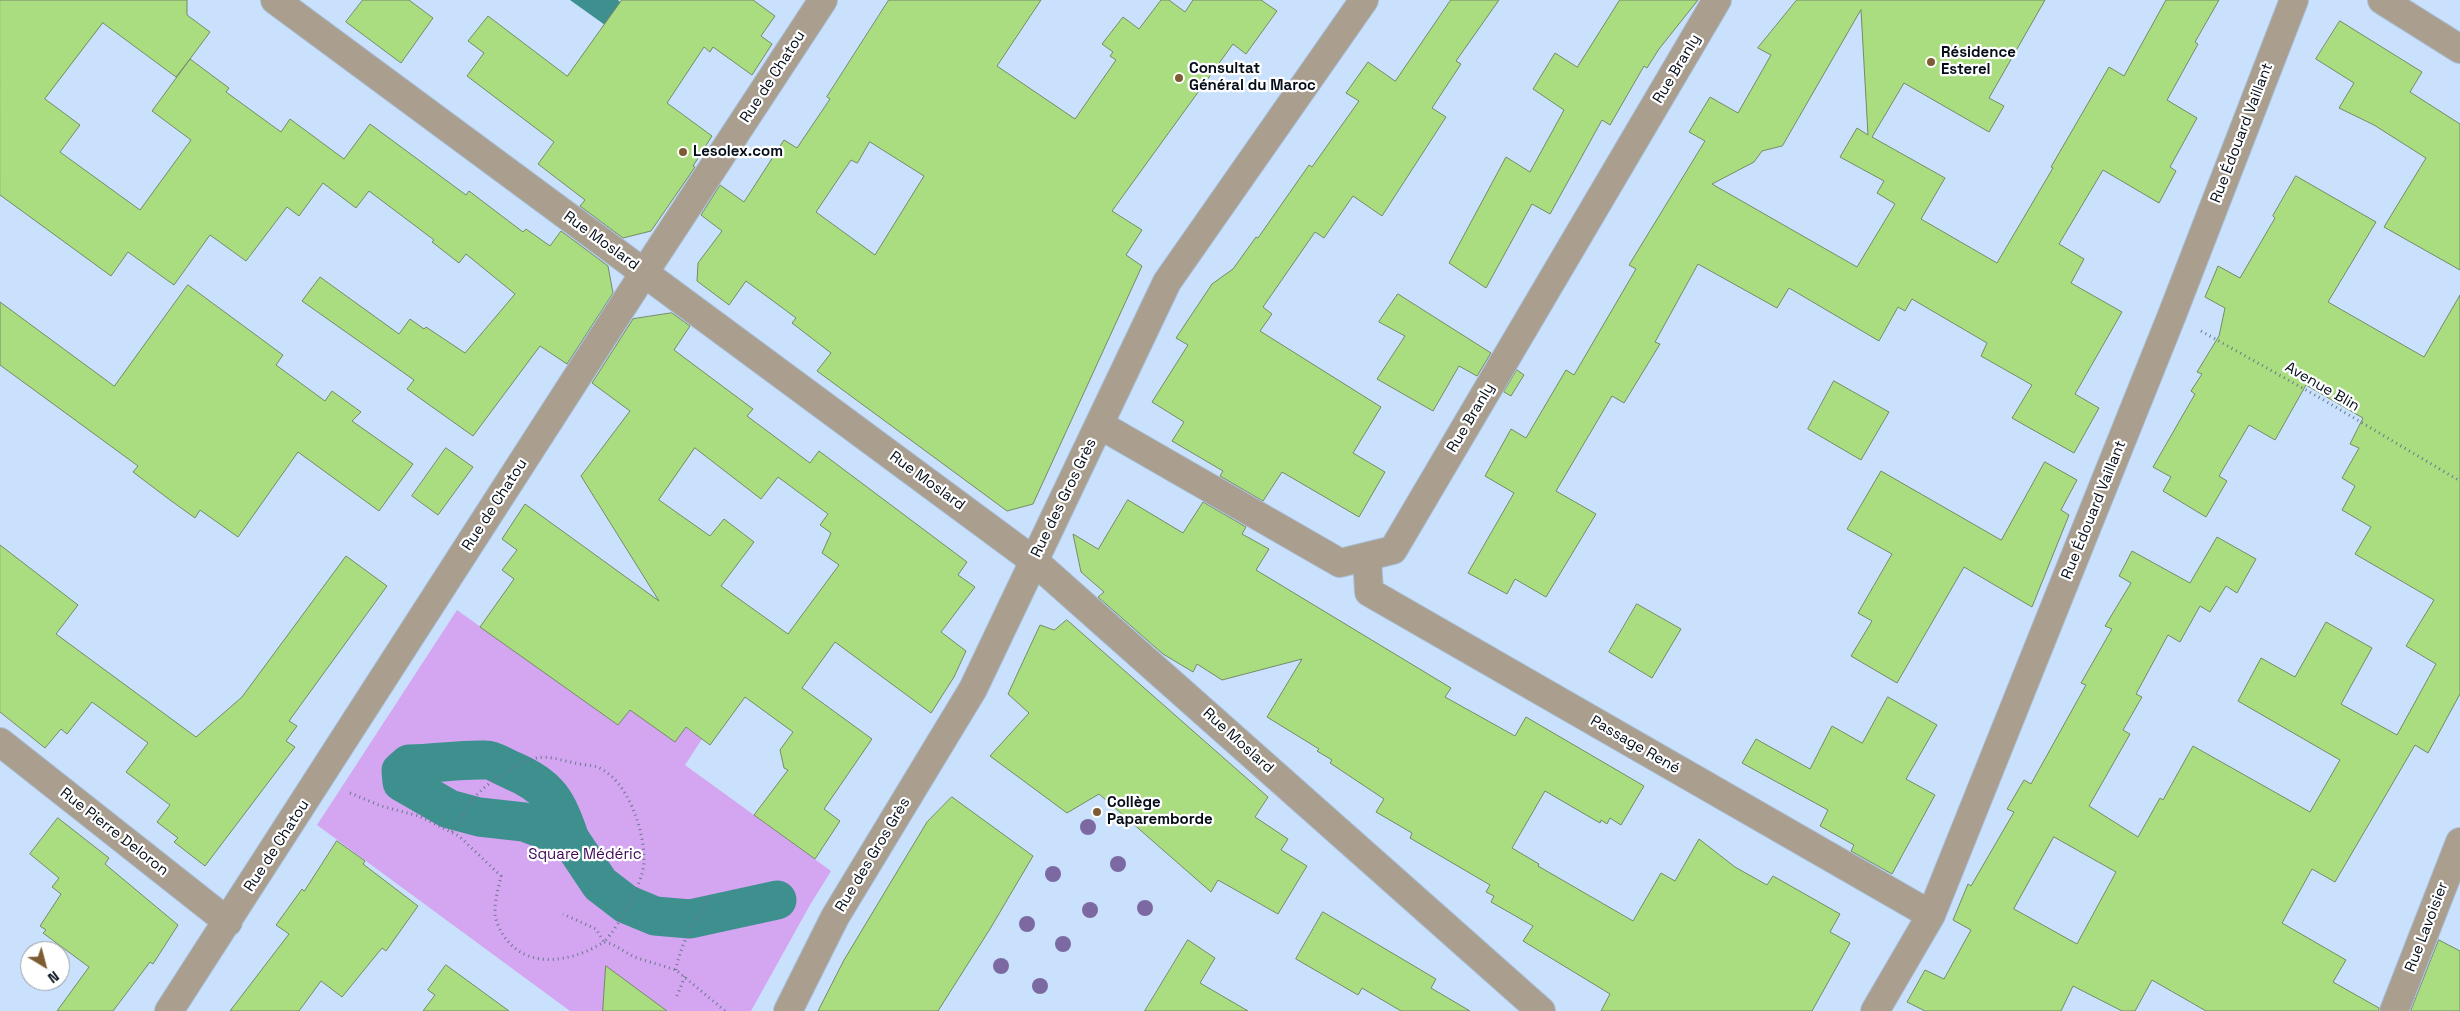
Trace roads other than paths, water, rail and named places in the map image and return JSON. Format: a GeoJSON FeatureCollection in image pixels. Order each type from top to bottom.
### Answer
{"type":"FeatureCollection","features":[{"type":"Feature","properties":{"kind":"street","name":"Rue Moslard"},"geometry":{"type":"LineString","coordinates":[[274,0],[1034,561],[1541,1011]]}},
{"type":"Feature","properties":{"kind":"street","name":"Rue de Chatou"},"geometry":{"type":"LineString","coordinates":[[169,1011],[644,273],[823,0]]}},
{"type":"Feature","properties":{"kind":"street","name":"Rue des Gros Grès"},"geometry":{"type":"LineString","coordinates":[[788,1011],[835,918],[973,689],[1167,282],[1364,0]]}},
{"type":"Feature","properties":{"kind":"street","name":"Rue Branly"},"geometry":{"type":"LineString","coordinates":[[1100,425],[1340,563],[1367,558],[1393,550],[1717,0]]}},
{"type":"Feature","properties":{"kind":"street","name":"Rue Édouard Vaillant"},"geometry":{"type":"LineString","coordinates":[[1875,1011],[1931,915],[2172,315],[2294,0]]}},
{"type":"Feature","properties":{"kind":"street"},"geometry":{"type":"LineString","coordinates":[[2382,0],[2460,49]]}},
{"type":"Feature","properties":{"kind":"street","name":"Passage René"},"geometry":{"type":"LineString","coordinates":[[1367,558],[1369,592],[1931,915]]}},
{"type":"Feature","properties":{"kind":"street","name":"Rue Pierre Deloron"},"geometry":{"type":"LineString","coordinates":[[0,742],[228,922]]}},
{"type":"Feature","properties":{"kind":"street","name":"Rue Lavoisier"},"geometry":{"type":"LineString","coordinates":[[2394,1011],[2460,842]]}},
{"type":"Feature","properties":{"kind":"waterway"},"geometry":{"type":"LineString","coordinates":[[570,839],[561,814],[550,796],[534,782],[495,762],[476,760],[409,764],[401,771],[402,782],[449,809],[479,817],[524,822],[570,839],[600,884],[626,904],[655,916],[690,919],[777,900]]}},
{"type":"Feature","properties":{"kind":"place","name":"Résidence Esterel"},"geometry":{"type":"Point","coordinates":[1931,62]}},
{"type":"Feature","properties":{"kind":"place","name":"Consultat Général du Maroc"},"geometry":{"type":"Point","coordinates":[1179,78]}},
{"type":"Feature","properties":{"kind":"place","name":"Lesolex.com"},"geometry":{"type":"Point","coordinates":[683,152]}},
{"type":"Feature","properties":{"kind":"place","name":"Collège Paparemborde"},"geometry":{"type":"Point","coordinates":[1097,812]}},
{"type":"Feature","properties":{"kind":"park label","name":"Square Médéric"},"geometry":{"type":"Point","coordinates":[585,855]}}]}
